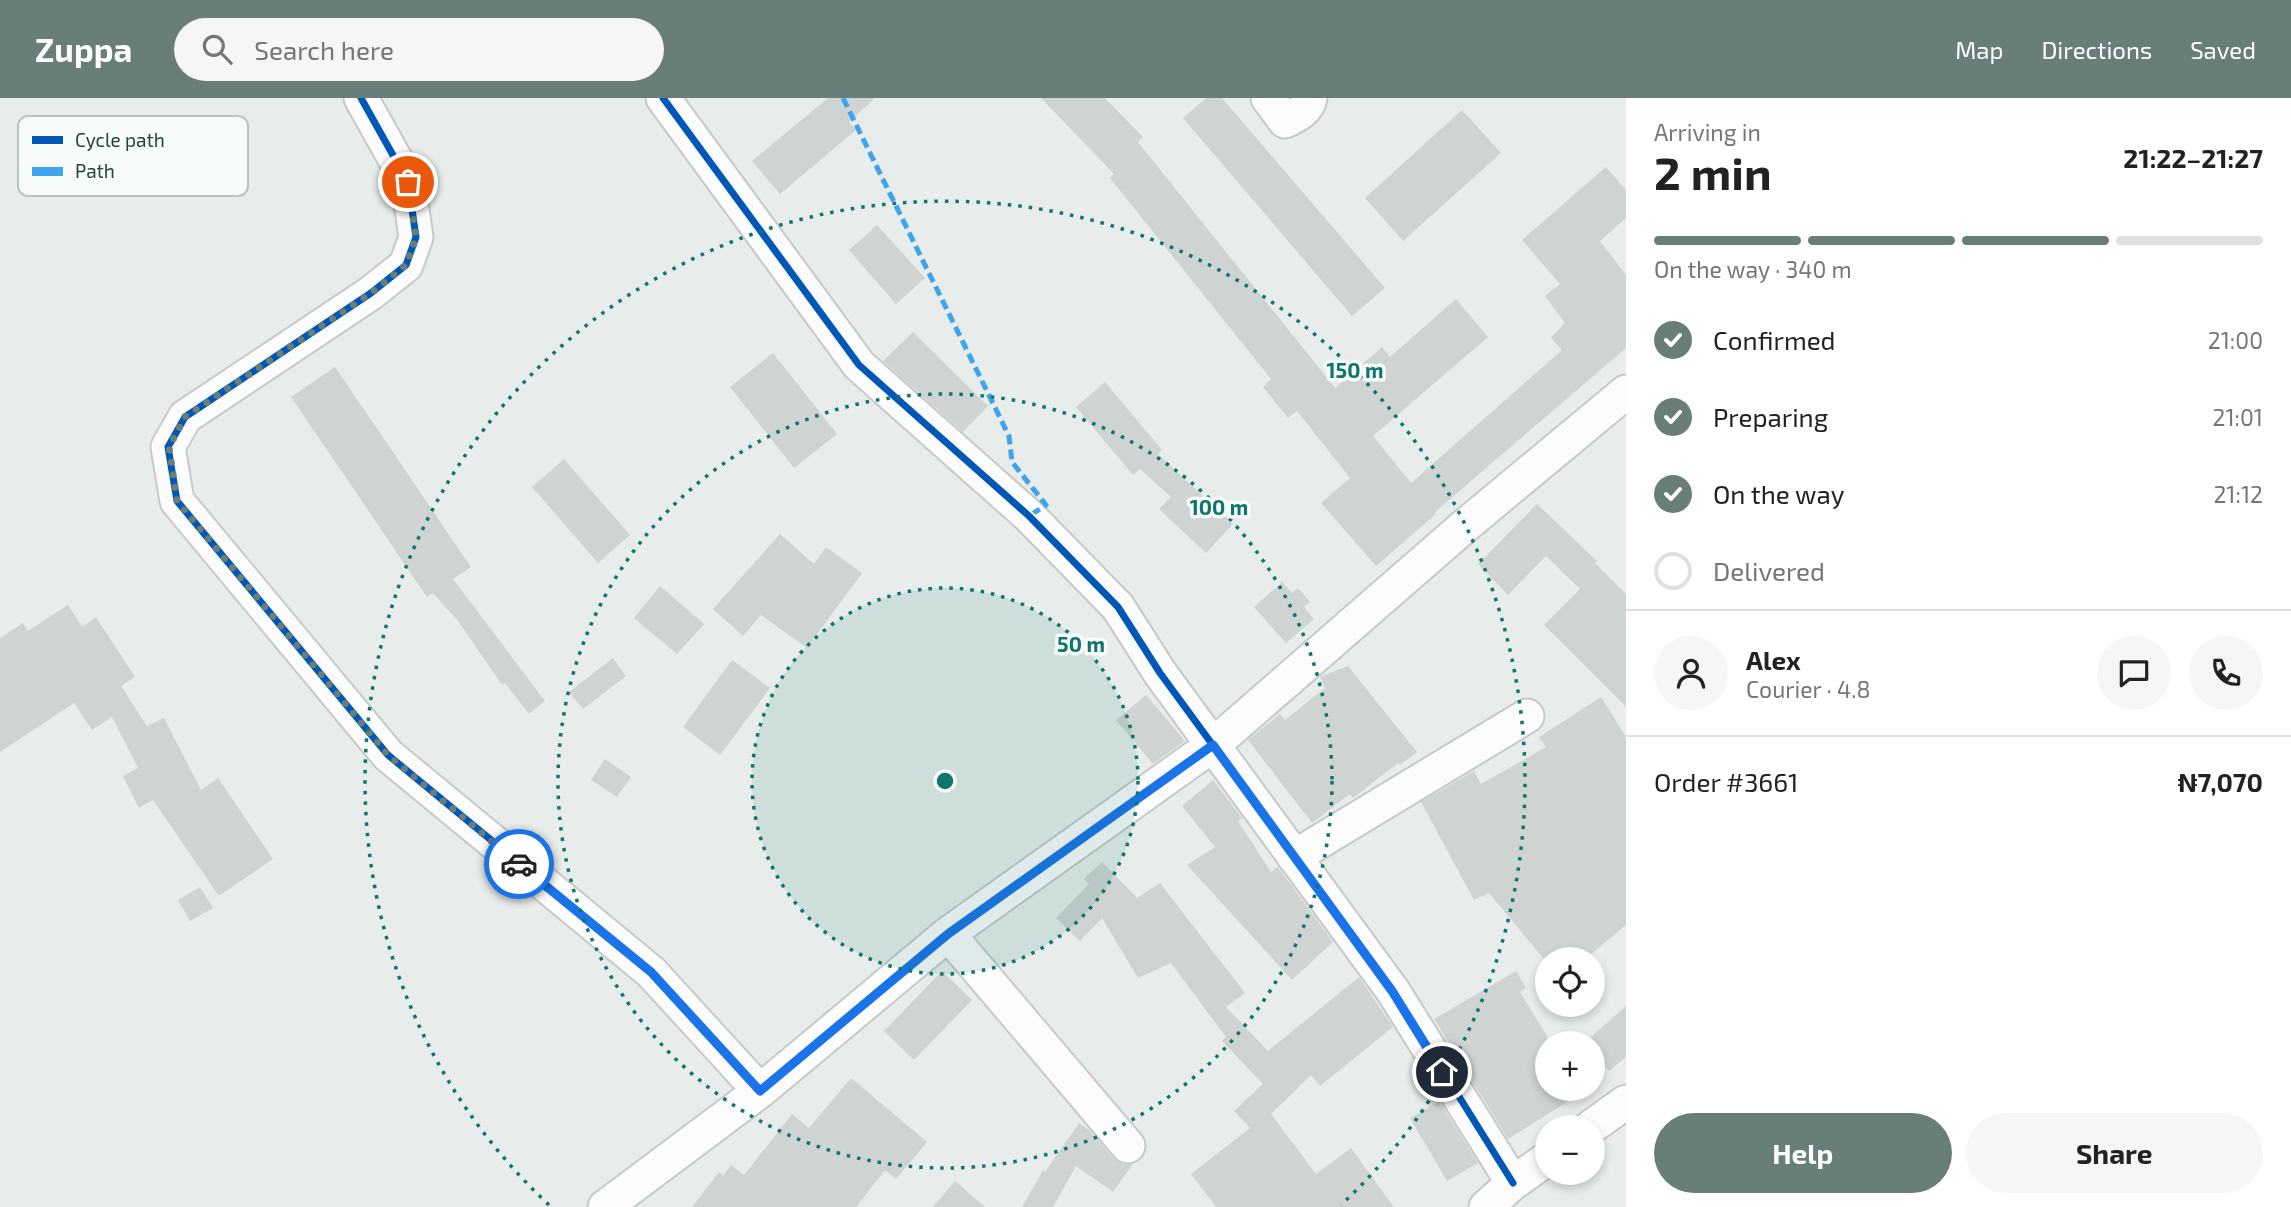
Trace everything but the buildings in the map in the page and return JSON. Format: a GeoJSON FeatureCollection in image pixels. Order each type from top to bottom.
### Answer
{"type":"FeatureCollection","features":[{"type":"Feature","properties":{"kind":"street"},"geometry":{"type":"LineString","coordinates":[[361,98],[408,182],[416,237],[406,265],[371,293],[185,417],[169,447],[177,501],[388,755],[651,972],[760,1091]]}},
{"type":"Feature","properties":{"kind":"street"},"geometry":{"type":"LineString","coordinates":[[663,98],[859,365],[1029,516],[1118,607],[1160,673],[1392,991],[1513,1183]]}},
{"type":"Feature","properties":{"kind":"street"},"geometry":{"type":"LineString","coordinates":[[1268,98],[1285,121],[1297,116],[1309,104],[1310,98]]}},
{"type":"Feature","properties":{"kind":"street"},"geometry":{"type":"LineString","coordinates":[[605,1207],[760,1091],[948,934],[1213,745],[1467,524],[1626,392]]}},
{"type":"Feature","properties":{"kind":"street"},"geometry":{"type":"LineString","coordinates":[[1294,856],[1527,716]]}},
{"type":"Feature","properties":{"kind":"street"},"geometry":{"type":"LineString","coordinates":[[948,934],[1128,1146]]}},
{"type":"Feature","properties":{"kind":"street"},"geometry":{"type":"LineString","coordinates":[[1605,1117],[1626,1102]]}},
{"type":"Feature","properties":{"kind":"street"},"geometry":{"type":"LineString","coordinates":[[1486,1207],[1535,1167]]}},
{"type":"Feature","properties":{"kind":"marked path"},"geometry":{"type":"LineString","coordinates":[[843,98],[1009,436],[1012,462],[1046,505],[1029,516]]}},
{"type":"Feature","properties":{"kind":"cycle path"},"geometry":{"type":"LineString","coordinates":[[361,98],[408,182],[416,237],[406,265],[371,293],[185,417],[168,447],[177,501],[388,755],[651,972],[760,1091]]}},
{"type":"Feature","properties":{"kind":"cycle path"},"geometry":{"type":"LineString","coordinates":[[663,98],[859,365],[1029,516],[1118,607],[1160,673],[1393,991],[1513,1183]]}},
{"type":"Feature","properties":{"kind":"way so far"},"geometry":{"type":"LineString","coordinates":[[408,182],[416,237],[406,265],[371,293],[185,417],[169,447],[177,501],[388,755],[519,864]]}},
{"type":"Feature","properties":{"kind":"route"},"geometry":{"type":"LineString","coordinates":[[519,864],[651,972],[760,1091],[948,934],[1213,745],[1392,991],[1442,1072]]}}]}
